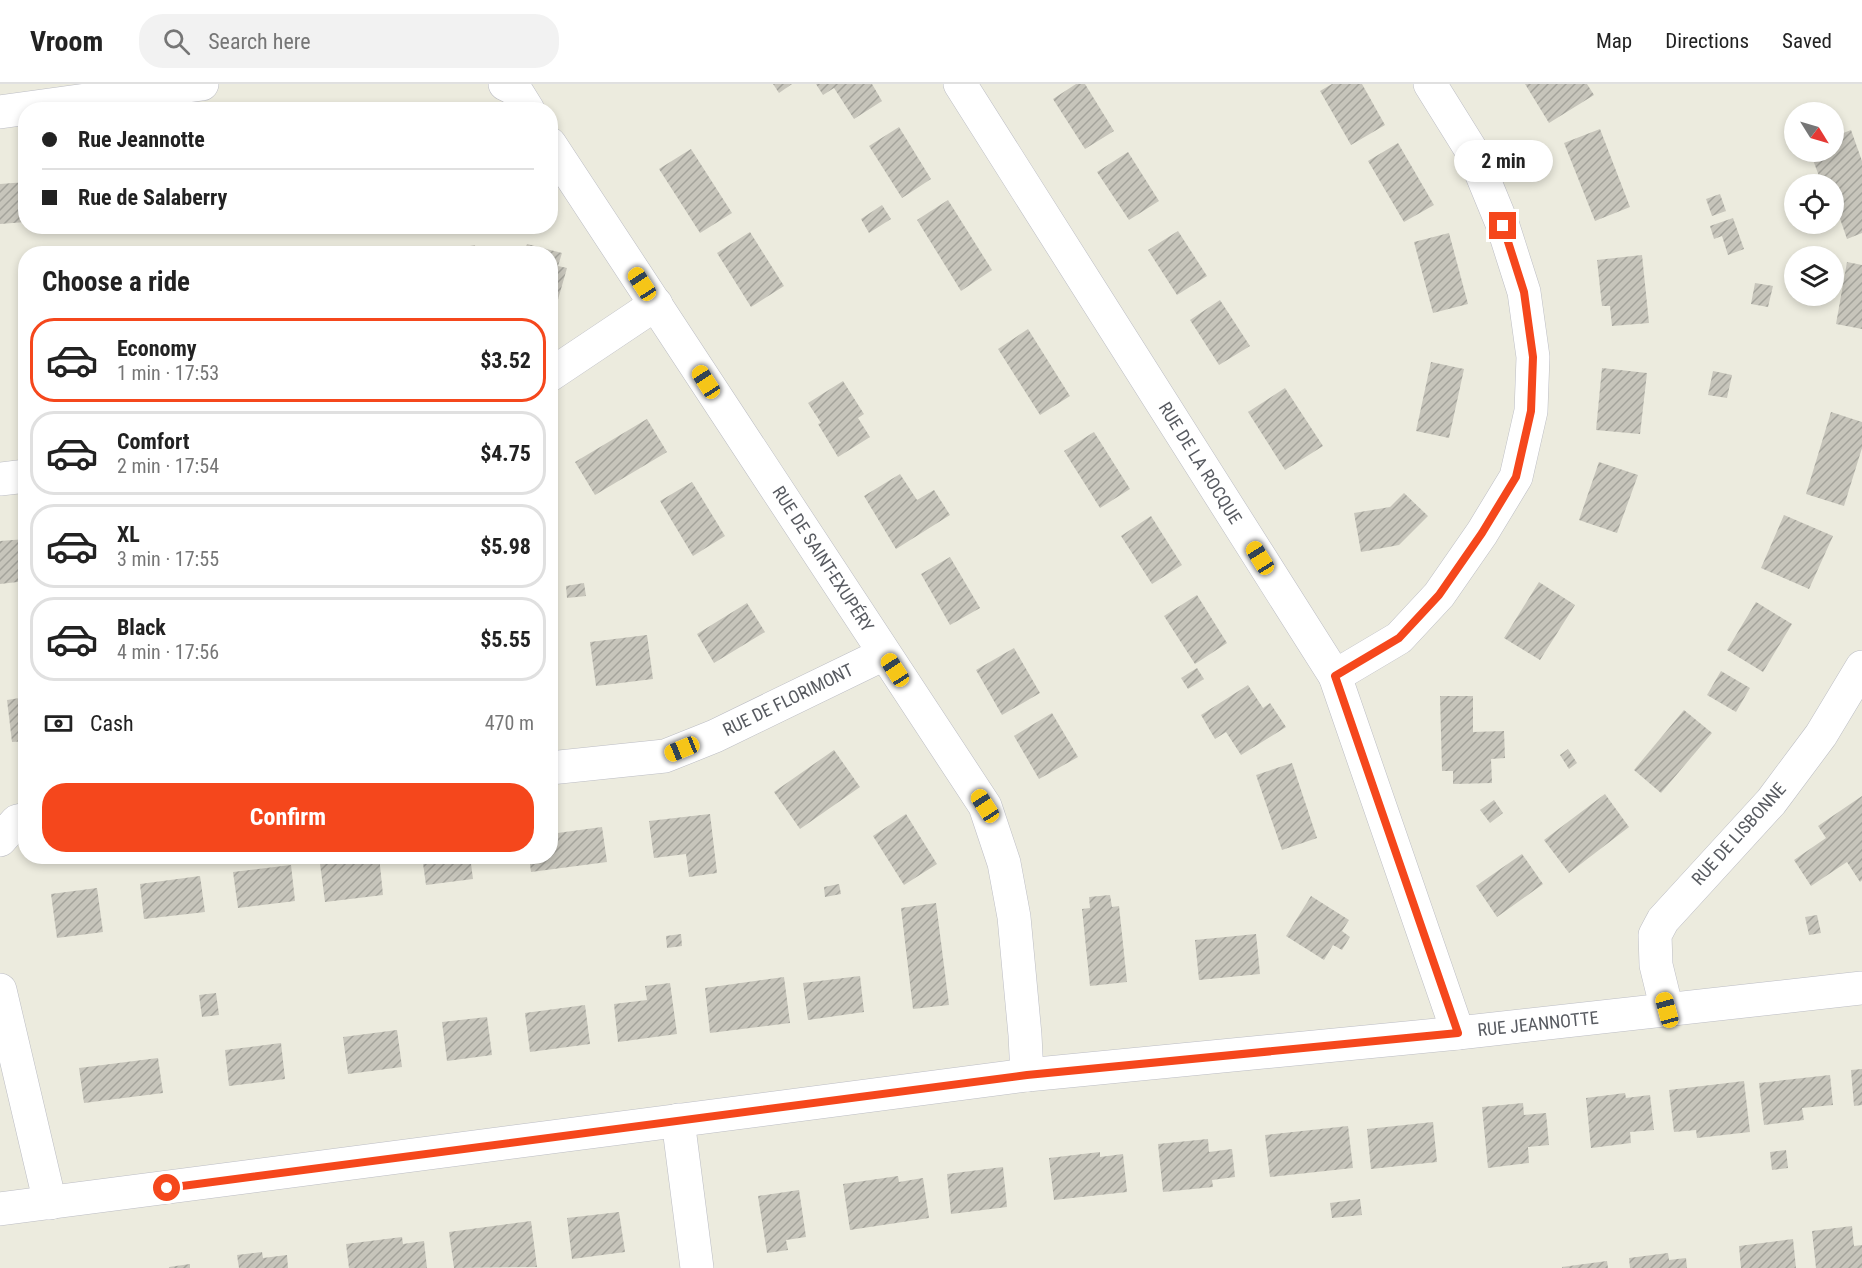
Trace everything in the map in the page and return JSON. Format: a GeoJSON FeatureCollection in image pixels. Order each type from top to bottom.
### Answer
{"type":"FeatureCollection","features":[{"type":"Feature","properties":{"kind":"street"},"geometry":{"type":"LineString","coordinates":[[72,102],[202,84]]}},
{"type":"Feature","properties":{"kind":"street"},"geometry":{"type":"LineString","coordinates":[[505,84],[515,89],[523,102]]}},
{"type":"Feature","properties":{"kind":"street","name":"RUE DE LA ROCQUE"},"geometry":{"type":"LineString","coordinates":[[960,84],[1335,676],[1458,1033]]}},
{"type":"Feature","properties":{"kind":"street"},"geometry":{"type":"LineString","coordinates":[[1335,676],[1399,638],[1439,595],[1482,533],[1516,477],[1531,411],[1533,357],[1524,292],[1507,237],[1473,153],[1430,84]]}},
{"type":"Feature","properties":{"kind":"street"},"geometry":{"type":"LineString","coordinates":[[0,112],[18,110]]}},
{"type":"Feature","properties":{"kind":"street","name":"RUE DE SAINT-EXUPÉRY"},"geometry":{"type":"LineString","coordinates":[[558,156],[985,806],[1004,863],[1014,917],[1027,1075]]}},
{"type":"Feature","properties":{"kind":"street"},"geometry":{"type":"LineString","coordinates":[[558,370],[656,304]]}},
{"type":"Feature","properties":{"kind":"street"},"geometry":{"type":"LineString","coordinates":[[0,479],[18,477]]}},
{"type":"Feature","properties":{"kind":"street","name":"RUE DE FLORIMONT"},"geometry":{"type":"LineString","coordinates":[[558,767],[665,756],[715,735],[884,654]]}},
{"type":"Feature","properties":{"kind":"street","name":"RUE DE LISBONNE"},"geometry":{"type":"LineString","coordinates":[[1667,1010],[1656,965],[1655,935],[1663,920],[1771,802],[1821,735],[1862,667]]}},
{"type":"Feature","properties":{"kind":"street"},"geometry":{"type":"LineString","coordinates":[[0,840],[18,821]]}},
{"type":"Feature","properties":{"kind":"street","name":"RUE JEANNOTTE"},"geometry":{"type":"LineString","coordinates":[[0,1209],[1027,1075],[1458,1033],[1862,988]]}},
{"type":"Feature","properties":{"kind":"street"},"geometry":{"type":"LineString","coordinates":[[0,990],[50,1203]]}},
{"type":"Feature","properties":{"kind":"street"},"geometry":{"type":"LineString","coordinates":[[678,1120],[697,1268]]}},
{"type":"Feature","properties":{"kind":"building"},"geometry":{"type":"Polygon","coordinates":[[[773,84],[792,84],[779,93],[773,84]]]}},
{"type":"Feature","properties":{"kind":"building"},"geometry":{"type":"Polygon","coordinates":[[[816,84],[872,84],[882,101],[854,119],[834,88],[823,95],[816,84]]]}},
{"type":"Feature","properties":{"kind":"building"},"geometry":{"type":"Polygon","coordinates":[[[1076,84],[1085,84],[1114,131],[1085,149],[1053,99],[1076,84]]]}},
{"type":"Feature","properties":{"kind":"building"},"geometry":{"type":"Polygon","coordinates":[[[1332,84],[1362,84],[1385,125],[1351,145],[1320,91],[1332,84]]]}},
{"type":"Feature","properties":{"kind":"building"},"geometry":{"type":"Polygon","coordinates":[[[1525,84],[1587,84],[1594,95],[1549,123],[1525,84]]]}},
{"type":"Feature","properties":{"kind":"building"},"geometry":{"type":"Polygon","coordinates":[[[899,127],[931,179],[902,198],[869,146],[899,127]]]}},
{"type":"Feature","properties":{"kind":"building"},"geometry":{"type":"Polygon","coordinates":[[[1600,129],[1630,207],[1595,221],[1564,143],[1600,129]]]}},
{"type":"Feature","properties":{"kind":"building"},"geometry":{"type":"Polygon","coordinates":[[[1851,130],[1862,161],[1862,233],[1847,239],[1844,230],[1844,174],[1818,174],[1814,162],[1844,162],[1844,133],[1851,130]]]}},
{"type":"Feature","properties":{"kind":"building"},"geometry":{"type":"Polygon","coordinates":[[[1398,143],[1434,205],[1404,222],[1368,161],[1398,143]]]}},
{"type":"Feature","properties":{"kind":"building"},"geometry":{"type":"Polygon","coordinates":[[[691,149],[732,213],[700,233],[659,169],[691,149]]]}},
{"type":"Feature","properties":{"kind":"building"},"geometry":{"type":"Polygon","coordinates":[[[1128,152],[1159,201],[1129,220],[1097,172],[1128,152]]]}},
{"type":"Feature","properties":{"kind":"building"},"geometry":{"type":"Polygon","coordinates":[[[18,183],[18,223],[0,224],[0,184],[18,183]]]}},
{"type":"Feature","properties":{"kind":"building"},"geometry":{"type":"Polygon","coordinates":[[[1720,194],[1726,211],[1712,216],[1706,199],[1720,194]]]}},
{"type":"Feature","properties":{"kind":"building"},"geometry":{"type":"Polygon","coordinates":[[[948,200],[992,270],[961,291],[917,220],[948,200]]]}},
{"type":"Feature","properties":{"kind":"building"},"geometry":{"type":"Polygon","coordinates":[[[882,205],[891,219],[869,233],[861,219],[882,205]]]}},
{"type":"Feature","properties":{"kind":"building"},"geometry":{"type":"Polygon","coordinates":[[[1733,218],[1744,249],[1728,255],[1722,236],[1714,239],[1710,226],[1733,218]]]}},
{"type":"Feature","properties":{"kind":"building"},"geometry":{"type":"Polygon","coordinates":[[[1178,231],[1207,276],[1177,295],[1148,250],[1178,231]]]}},
{"type":"Feature","properties":{"kind":"building"},"geometry":{"type":"Polygon","coordinates":[[[750,232],[784,286],[751,307],[717,253],[750,232]]]}},
{"type":"Feature","properties":{"kind":"building"},"geometry":{"type":"Polygon","coordinates":[[[1449,233],[1468,304],[1433,313],[1414,242],[1449,233]]]}},
{"type":"Feature","properties":{"kind":"building"},"geometry":{"type":"Polygon","coordinates":[[[558,252],[562,253],[558,266],[558,252]]]}},
{"type":"Feature","properties":{"kind":"building"},"geometry":{"type":"Polygon","coordinates":[[[1642,255],[1649,323],[1612,326],[1610,306],[1602,306],[1597,260],[1642,255]]]}},
{"type":"Feature","properties":{"kind":"building"},"geometry":{"type":"Polygon","coordinates":[[[1847,262],[1862,265],[1862,329],[1836,324],[1839,306],[1844,306],[1844,279],[1847,262]]]}},
{"type":"Feature","properties":{"kind":"building"},"geometry":{"type":"Polygon","coordinates":[[[558,266],[567,268],[558,300],[558,266]]]}},
{"type":"Feature","properties":{"kind":"building"},"geometry":{"type":"Polygon","coordinates":[[[1755,283],[1773,286],[1768,307],[1751,304],[1755,283]]]}},
{"type":"Feature","properties":{"kind":"building"},"geometry":{"type":"Polygon","coordinates":[[[1220,300],[1250,346],[1219,365],[1190,320],[1220,300]]]}},
{"type":"Feature","properties":{"kind":"building"},"geometry":{"type":"Polygon","coordinates":[[[1028,329],[1070,396],[1040,415],[998,349],[1028,329]]]}},
{"type":"Feature","properties":{"kind":"building"},"geometry":{"type":"Polygon","coordinates":[[[1431,362],[1464,369],[1449,438],[1416,431],[1431,362]]]}},
{"type":"Feature","properties":{"kind":"building"},"geometry":{"type":"Polygon","coordinates":[[[1602,368],[1647,373],[1640,434],[1596,430],[1602,368]]]}},
{"type":"Feature","properties":{"kind":"building"},"geometry":{"type":"Polygon","coordinates":[[[1713,371],[1732,375],[1727,398],[1708,395],[1713,371]]]}},
{"type":"Feature","properties":{"kind":"building"},"geometry":{"type":"Polygon","coordinates":[[[843,381],[864,414],[858,418],[870,437],[838,457],[808,403],[843,381]]]}},
{"type":"Feature","properties":{"kind":"building"},"geometry":{"type":"Polygon","coordinates":[[[1285,388],[1323,446],[1285,470],[1248,412],[1285,388]]]}},
{"type":"Feature","properties":{"kind":"building"},"geometry":{"type":"Polygon","coordinates":[[[1831,412],[1862,422],[1862,448],[1844,506],[1806,494],[1831,412]]]}},
{"type":"Feature","properties":{"kind":"building"},"geometry":{"type":"Polygon","coordinates":[[[647,419],[667,452],[595,495],[575,462],[647,419]]]}},
{"type":"Feature","properties":{"kind":"building"},"geometry":{"type":"Polygon","coordinates":[[[1094,432],[1130,489],[1100,508],[1064,451],[1094,432]]]}},
{"type":"Feature","properties":{"kind":"building"},"geometry":{"type":"Polygon","coordinates":[[[1599,462],[1638,475],[1617,533],[1579,520],[1599,462]]]}},
{"type":"Feature","properties":{"kind":"building"},"geometry":{"type":"Polygon","coordinates":[[[900,474],[917,500],[934,490],[950,515],[896,549],[864,496],[900,474]]]}},
{"type":"Feature","properties":{"kind":"building"},"geometry":{"type":"Polygon","coordinates":[[[692,482],[725,536],[693,556],[660,501],[692,482]]]}},
{"type":"Feature","properties":{"kind":"building"},"geometry":{"type":"Polygon","coordinates":[[[1404,493],[1428,516],[1399,545],[1361,552],[1354,513],[1390,507],[1404,493]]]}},
{"type":"Feature","properties":{"kind":"building"},"geometry":{"type":"Polygon","coordinates":[[[1784,515],[1833,536],[1809,589],[1761,568],[1784,515]]]}},
{"type":"Feature","properties":{"kind":"building"},"geometry":{"type":"Polygon","coordinates":[[[1151,516],[1182,565],[1152,584],[1121,536],[1151,516]]]}},
{"type":"Feature","properties":{"kind":"building"},"geometry":{"type":"Polygon","coordinates":[[[18,540],[18,582],[0,584],[0,541],[18,540]]]}},
{"type":"Feature","properties":{"kind":"building"},"geometry":{"type":"Polygon","coordinates":[[[950,557],[980,608],[950,625],[921,574],[950,557]]]}},
{"type":"Feature","properties":{"kind":"building"},"geometry":{"type":"Polygon","coordinates":[[[1539,582],[1575,605],[1540,660],[1504,638],[1539,582]]]}},
{"type":"Feature","properties":{"kind":"building"},"geometry":{"type":"Polygon","coordinates":[[[584,583],[586,596],[567,598],[566,586],[584,583]]]}},
{"type":"Feature","properties":{"kind":"building"},"geometry":{"type":"Polygon","coordinates":[[[1197,595],[1227,643],[1195,664],[1164,616],[1197,595]]]}},
{"type":"Feature","properties":{"kind":"building"},"geometry":{"type":"Polygon","coordinates":[[[1756,602],[1792,624],[1763,672],[1727,650],[1756,602]]]}},
{"type":"Feature","properties":{"kind":"building"},"geometry":{"type":"Polygon","coordinates":[[[747,603],[765,632],[714,663],[697,634],[747,603]]]}},
{"type":"Feature","properties":{"kind":"building"},"geometry":{"type":"Polygon","coordinates":[[[647,635],[653,679],[596,686],[590,642],[647,635]]]}},
{"type":"Feature","properties":{"kind":"building"},"geometry":{"type":"Polygon","coordinates":[[[1014,648],[1040,693],[1002,715],[976,670],[1014,648]]]}},
{"type":"Feature","properties":{"kind":"building"},"geometry":{"type":"Polygon","coordinates":[[[1197,668],[1204,679],[1188,689],[1181,678],[1197,668]]]}},
{"type":"Feature","properties":{"kind":"building"},"geometry":{"type":"Polygon","coordinates":[[[1721,671],[1750,688],[1736,712],[1707,695],[1721,671]]]}},
{"type":"Feature","properties":{"kind":"building"},"geometry":{"type":"Polygon","coordinates":[[[1248,685],[1263,708],[1270,703],[1286,727],[1241,755],[1226,732],[1215,739],[1201,715],[1248,685]]]}},
{"type":"Feature","properties":{"kind":"building"},"geometry":{"type":"Polygon","coordinates":[[[1440,696],[1473,696],[1473,732],[1504,731],[1505,758],[1491,759],[1492,783],[1453,784],[1453,771],[1442,771],[1440,696]]]}},
{"type":"Feature","properties":{"kind":"building"},"geometry":{"type":"Polygon","coordinates":[[[18,698],[18,742],[12,742],[7,700],[18,698]]]}},
{"type":"Feature","properties":{"kind":"building"},"geometry":{"type":"Polygon","coordinates":[[[1684,710],[1712,733],[1661,793],[1634,770],[1684,710]]]}},
{"type":"Feature","properties":{"kind":"building"},"geometry":{"type":"Polygon","coordinates":[[[1052,713],[1078,757],[1039,779],[1014,736],[1052,713]]]}},
{"type":"Feature","properties":{"kind":"building"},"geometry":{"type":"Polygon","coordinates":[[[1568,749],[1577,763],[1569,769],[1560,755],[1568,749]]]}},
{"type":"Feature","properties":{"kind":"building"},"geometry":{"type":"Polygon","coordinates":[[[834,750],[860,787],[800,829],[774,792],[834,750]]]}},
{"type":"Feature","properties":{"kind":"building"},"geometry":{"type":"Polygon","coordinates":[[[1292,763],[1317,838],[1282,850],[1256,775],[1292,763]]]}},
{"type":"Feature","properties":{"kind":"building"},"geometry":{"type":"Polygon","coordinates":[[[1605,794],[1629,827],[1569,873],[1544,840],[1605,794]]]}},
{"type":"Feature","properties":{"kind":"building"},"geometry":{"type":"Polygon","coordinates":[[[1862,796],[1862,880],[1860,882],[1847,862],[1811,886],[1794,860],[1826,838],[1818,826],[1862,796]]]}},
{"type":"Feature","properties":{"kind":"building"},"geometry":{"type":"Polygon","coordinates":[[[1494,800],[1503,813],[1490,823],[1480,810],[1494,800]]]}},
{"type":"Feature","properties":{"kind":"building"},"geometry":{"type":"Polygon","coordinates":[[[710,814],[717,873],[689,877],[686,854],[654,858],[649,821],[710,814]]]}},
{"type":"Feature","properties":{"kind":"building"},"geometry":{"type":"Polygon","coordinates":[[[906,814],[937,864],[904,885],[873,836],[906,814]]]}},
{"type":"Feature","properties":{"kind":"building"},"geometry":{"type":"Polygon","coordinates":[[[602,827],[607,862],[531,872],[530,864],[558,864],[558,833],[602,827]]]}},
{"type":"Feature","properties":{"kind":"building"},"geometry":{"type":"Polygon","coordinates":[[[1522,854],[1543,884],[1497,917],[1476,886],[1522,854]]]}},
{"type":"Feature","properties":{"kind":"building"},"geometry":{"type":"Polygon","coordinates":[[[320,864],[380,864],[383,895],[325,902],[320,864]]]}},
{"type":"Feature","properties":{"kind":"building"},"geometry":{"type":"Polygon","coordinates":[[[423,864],[471,864],[473,879],[426,885],[423,864]]]}},
{"type":"Feature","properties":{"kind":"building"},"geometry":{"type":"Polygon","coordinates":[[[291,865],[295,901],[238,908],[233,872],[291,865]]]}},
{"type":"Feature","properties":{"kind":"building"},"geometry":{"type":"Polygon","coordinates":[[[200,876],[205,912],[144,919],[140,884],[200,876]]]}},
{"type":"Feature","properties":{"kind":"building"},"geometry":{"type":"Polygon","coordinates":[[[839,884],[841,894],[825,897],[824,887],[839,884]]]}},
{"type":"Feature","properties":{"kind":"building"},"geometry":{"type":"Polygon","coordinates":[[[97,888],[103,932],[57,938],[51,894],[97,888]]]}},
{"type":"Feature","properties":{"kind":"building"},"geometry":{"type":"Polygon","coordinates":[[[1110,895],[1112,907],[1119,906],[1127,982],[1090,986],[1082,909],[1090,908],[1089,897],[1110,895]]]}},
{"type":"Feature","properties":{"kind":"building"},"geometry":{"type":"Polygon","coordinates":[[[1311,896],[1349,920],[1342,931],[1350,937],[1342,950],[1333,945],[1324,960],[1286,936],[1311,896]]]}},
{"type":"Feature","properties":{"kind":"building"},"geometry":{"type":"Polygon","coordinates":[[[936,903],[949,1005],[913,1009],[901,908],[936,903]]]}},
{"type":"Feature","properties":{"kind":"building"},"geometry":{"type":"Polygon","coordinates":[[[1817,915],[1821,933],[1809,935],[1805,917],[1817,915]]]}},
{"type":"Feature","properties":{"kind":"building"},"geometry":{"type":"Polygon","coordinates":[[[681,934],[682,946],[667,948],[666,936],[681,934]]]}},
{"type":"Feature","properties":{"kind":"building"},"geometry":{"type":"Polygon","coordinates":[[[1256,934],[1260,974],[1199,980],[1195,940],[1256,934]]]}},
{"type":"Feature","properties":{"kind":"building"},"geometry":{"type":"Polygon","coordinates":[[[860,976],[864,1012],[808,1020],[803,983],[860,976]]]}},
{"type":"Feature","properties":{"kind":"building"},"geometry":{"type":"Polygon","coordinates":[[[784,977],[790,1023],[710,1033],[705,988],[784,977]]]}},
{"type":"Feature","properties":{"kind":"building"},"geometry":{"type":"Polygon","coordinates":[[[670,983],[677,1034],[618,1042],[614,1004],[647,1000],[645,986],[670,983]]]}},
{"type":"Feature","properties":{"kind":"building"},"geometry":{"type":"Polygon","coordinates":[[[216,993],[219,1015],[202,1017],[199,995],[216,993]]]}},
{"type":"Feature","properties":{"kind":"building"},"geometry":{"type":"Polygon","coordinates":[[[585,1005],[590,1044],[530,1052],[525,1013],[585,1005]]]}},
{"type":"Feature","properties":{"kind":"building"},"geometry":{"type":"Polygon","coordinates":[[[487,1017],[492,1055],[447,1061],[442,1022],[487,1017]]]}},
{"type":"Feature","properties":{"kind":"building"},"geometry":{"type":"Polygon","coordinates":[[[397,1030],[402,1067],[348,1074],[343,1037],[397,1030]]]}},
{"type":"Feature","properties":{"kind":"building"},"geometry":{"type":"Polygon","coordinates":[[[281,1043],[285,1079],[229,1086],[225,1050],[281,1043]]]}},
{"type":"Feature","properties":{"kind":"building"},"geometry":{"type":"Polygon","coordinates":[[[158,1058],[163,1093],[84,1103],[79,1068],[158,1058]]]}},
{"type":"Feature","properties":{"kind":"building"},"geometry":{"type":"Polygon","coordinates":[[[1862,1069],[1862,1105],[1854,1106],[1851,1070],[1862,1069]]]}},
{"type":"Feature","properties":{"kind":"building"},"geometry":{"type":"Polygon","coordinates":[[[1830,1075],[1833,1105],[1802,1108],[1804,1120],[1764,1125],[1759,1083],[1830,1075]]]}},
{"type":"Feature","properties":{"kind":"building"},"geometry":{"type":"Polygon","coordinates":[[[1744,1081],[1750,1132],[1697,1138],[1696,1130],[1674,1132],[1669,1090],[1744,1081]]]}},
{"type":"Feature","properties":{"kind":"building"},"geometry":{"type":"Polygon","coordinates":[[[1625,1093],[1626,1098],[1650,1095],[1654,1130],[1630,1132],[1631,1143],[1591,1148],[1586,1098],[1625,1093]]]}},
{"type":"Feature","properties":{"kind":"building"},"geometry":{"type":"Polygon","coordinates":[[[1523,1103],[1524,1115],[1546,1113],[1549,1145],[1528,1147],[1529,1163],[1488,1168],[1482,1107],[1523,1103]]]}},
{"type":"Feature","properties":{"kind":"building"},"geometry":{"type":"Polygon","coordinates":[[[1433,1122],[1437,1162],[1371,1169],[1367,1129],[1433,1122]]]}},
{"type":"Feature","properties":{"kind":"building"},"geometry":{"type":"Polygon","coordinates":[[[1348,1126],[1353,1168],[1270,1177],[1265,1135],[1348,1126]]]}},
{"type":"Feature","properties":{"kind":"building"},"geometry":{"type":"Polygon","coordinates":[[[1208,1139],[1209,1152],[1232,1149],[1235,1177],[1212,1180],[1213,1187],[1163,1192],[1158,1144],[1208,1139]]]}},
{"type":"Feature","properties":{"kind":"building"},"geometry":{"type":"Polygon","coordinates":[[[1786,1150],[1788,1168],[1772,1170],[1770,1152],[1786,1150]]]}},
{"type":"Feature","properties":{"kind":"building"},"geometry":{"type":"Polygon","coordinates":[[[1100,1152],[1100,1157],[1123,1154],[1127,1192],[1054,1200],[1049,1158],[1100,1152]]]}},
{"type":"Feature","properties":{"kind":"building"},"geometry":{"type":"Polygon","coordinates":[[[1003,1167],[1007,1207],[951,1214],[947,1174],[1003,1167]]]}},
{"type":"Feature","properties":{"kind":"building"},"geometry":{"type":"Polygon","coordinates":[[[898,1176],[899,1182],[923,1178],[929,1218],[850,1230],[843,1184],[898,1176]]]}},
{"type":"Feature","properties":{"kind":"building"},"geometry":{"type":"Polygon","coordinates":[[[799,1190],[806,1237],[786,1240],[788,1250],[767,1253],[758,1196],[799,1190]]]}},
{"type":"Feature","properties":{"kind":"building"},"geometry":{"type":"Polygon","coordinates":[[[1360,1199],[1362,1215],[1332,1218],[1330,1203],[1360,1199]]]}},
{"type":"Feature","properties":{"kind":"building"},"geometry":{"type":"Polygon","coordinates":[[[619,1212],[625,1252],[572,1259],[567,1218],[619,1212]]]}},
{"type":"Feature","properties":{"kind":"building"},"geometry":{"type":"Polygon","coordinates":[[[531,1221],[537,1267],[454,1268],[449,1232],[531,1221]]]}},
{"type":"Feature","properties":{"kind":"building"},"geometry":{"type":"Polygon","coordinates":[[[1852,1226],[1854,1246],[1862,1245],[1862,1268],[1816,1268],[1812,1231],[1852,1226]]]}},
{"type":"Feature","properties":{"kind":"building"},"geometry":{"type":"Polygon","coordinates":[[[402,1237],[403,1244],[424,1241],[427,1268],[349,1268],[346,1244],[402,1237]]]}},
{"type":"Feature","properties":{"kind":"building"},"geometry":{"type":"Polygon","coordinates":[[[1793,1239],[1796,1268],[1741,1268],[1739,1246],[1793,1239]]]}},
{"type":"Feature","properties":{"kind":"building"},"geometry":{"type":"Polygon","coordinates":[[[262,1252],[263,1258],[287,1255],[288,1268],[239,1268],[237,1255],[262,1252]]]}},
{"type":"Feature","properties":{"kind":"building"},"geometry":{"type":"Polygon","coordinates":[[[1668,1253],[1669,1260],[1686,1258],[1687,1268],[1630,1268],[1629,1258],[1668,1253]]]}},
{"type":"Feature","properties":{"kind":"building"},"geometry":{"type":"Polygon","coordinates":[[[1607,1261],[1608,1268],[1562,1268],[1562,1267],[1607,1261]]]}},
{"type":"Feature","properties":{"kind":"building"},"geometry":{"type":"Polygon","coordinates":[[[190,1264],[190,1268],[169,1268],[169,1267],[190,1264]]]}},
{"type":"Feature","properties":{"kind":"route"},"geometry":{"type":"LineString","coordinates":[[167,1188],[1027,1075],[1458,1033],[1335,676],[1399,638],[1439,595],[1482,533],[1516,477],[1531,411],[1533,357],[1524,292],[1503,226]]}}]}
